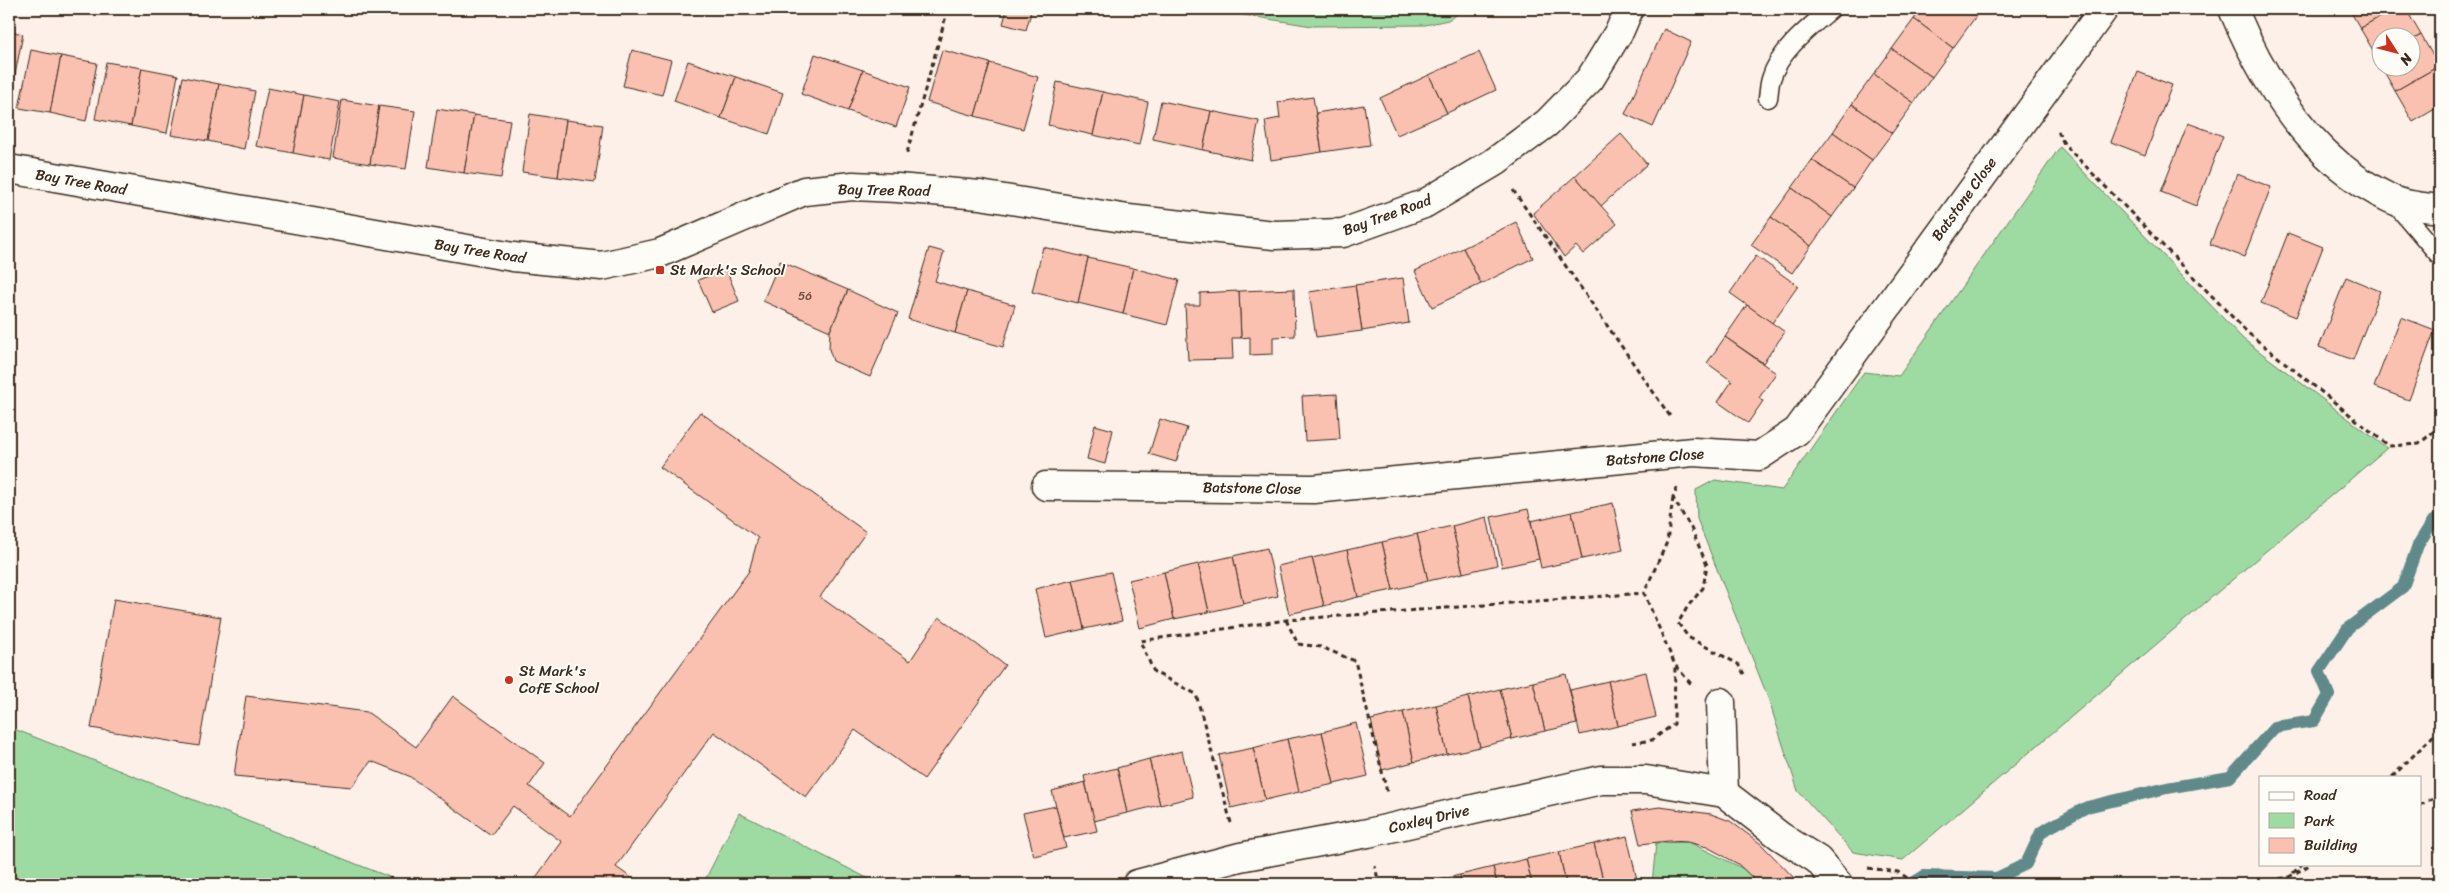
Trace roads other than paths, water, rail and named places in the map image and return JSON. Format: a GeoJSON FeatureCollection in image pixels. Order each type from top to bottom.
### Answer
{"type":"FeatureCollection","features":[{"type":"Feature","properties":{"kind":"street","name":"Bay Tree Road"},"geometry":{"type":"LineString","coordinates":[[9,169],[513,257],[602,266],[660,253],[804,191],[853,186],[980,195],[1128,220],[1274,235],[1343,233],[1424,204],[1494,163],[1547,123],[1590,79],[1620,30],[1630,9]]}},
{"type":"Feature","properties":{"kind":"street","name":"Batstone Close"},"geometry":{"type":"LineString","coordinates":[[1046,486],[1314,489],[1693,452],[1759,456],[1796,431],[2104,9]]}},
{"type":"Feature","properties":{"kind":"street"},"geometry":{"type":"LineString","coordinates":[[2233,9],[2250,47],[2274,91],[2299,124],[2350,175],[2393,200],[2440,210]]}},
{"type":"Feature","properties":{"kind":"street"},"geometry":{"type":"LineString","coordinates":[[1722,702],[1724,793]]}},
{"type":"Feature","properties":{"kind":"street","name":"Coxley Drive"},"geometry":{"type":"LineString","coordinates":[[1137,884],[1240,857],[1368,833],[1601,780],[1646,780],[1724,793],[1818,860],[1838,884]]}},
{"type":"Feature","properties":{"kind":"lane"},"geometry":{"type":"LineString","coordinates":[[1768,98],[1771,79],[1779,64],[1797,39],[1831,9]]}},
{"type":"Feature","properties":{"kind":"lane"},"geometry":{"type":"LineString","coordinates":[[2393,200],[2440,256]]}},
{"type":"Feature","properties":{"kind":"waterway"},"geometry":{"type":"LineString","coordinates":[[1911,884],[1924,876],[1997,878],[2026,864],[2041,832],[2087,807],[2167,788],[2230,777],[2275,727],[2314,721],[2329,695],[2319,671],[2348,628],[2403,587],[2418,545],[2433,521],[2440,518]]}},
{"type":"Feature","properties":{"kind":"place","name":"St Mark's School"},"geometry":{"type":"Point","coordinates":[660,270]}},
{"type":"Feature","properties":{"kind":"place","name":"St Mark's CofE School"},"geometry":{"type":"Point","coordinates":[509,680]}}]}
